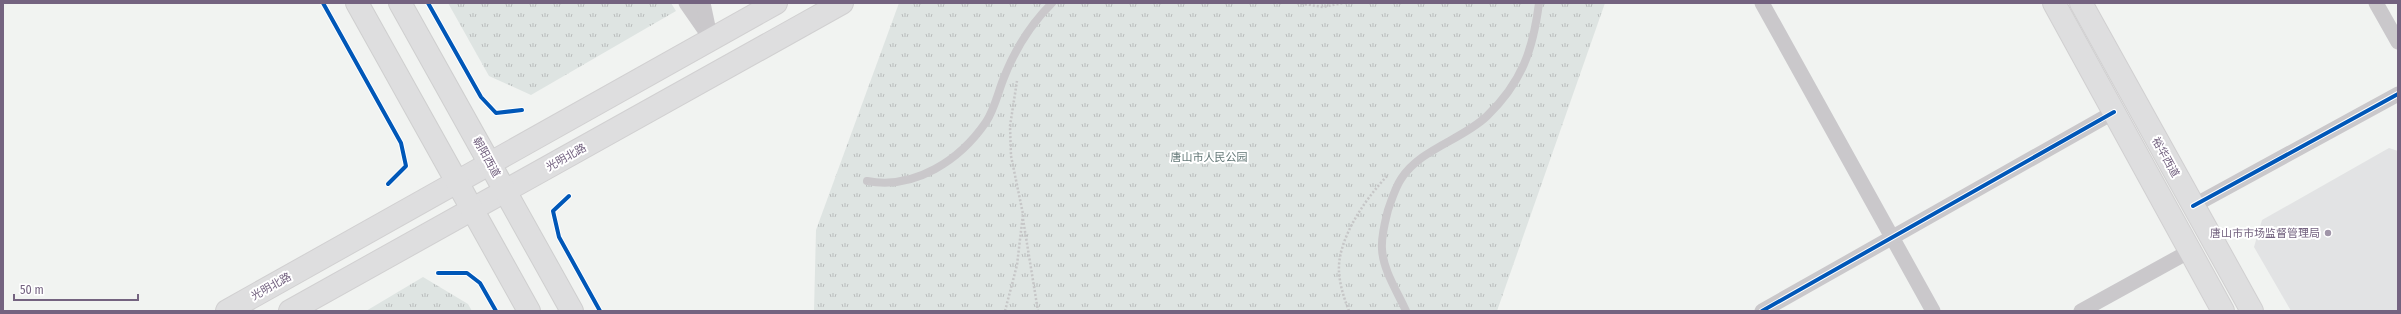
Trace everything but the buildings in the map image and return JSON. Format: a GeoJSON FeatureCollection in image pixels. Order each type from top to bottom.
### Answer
{"type":"FeatureCollection","features":[{"type":"Feature","properties":{"kind":"main road"},"geometry":{"type":"LineString","coordinates":[[357,3],[529,311]]}},
{"type":"Feature","properties":{"kind":"main road","name":"朝阳西道"},"geometry":{"type":"LineString","coordinates":[[400,3],[572,311]]}},
{"type":"Feature","properties":{"kind":"main road","name":"光明北路"},"geometry":{"type":"LineString","coordinates":[[227,311],[776,3]]}},
{"type":"Feature","properties":{"kind":"main road","name":"光明北路"},"geometry":{"type":"LineString","coordinates":[[290,311],[842,3]]}},
{"type":"Feature","properties":{"kind":"main road"},"geometry":{"type":"LineString","coordinates":[[2054,3],[2224,311]]}},
{"type":"Feature","properties":{"kind":"main road","name":"裕华西道"},"geometry":{"type":"LineString","coordinates":[[2081,3],[2252,311]]}},
{"type":"Feature","properties":{"kind":"street"},"geometry":{"type":"LineString","coordinates":[[686,3],[711,39]]}},
{"type":"Feature","properties":{"kind":"street"},"geometry":{"type":"LineString","coordinates":[[703,3],[711,39]]}},
{"type":"Feature","properties":{"kind":"street"},"geometry":{"type":"LineString","coordinates":[[1762,3],[1933,311]]}},
{"type":"Feature","properties":{"kind":"street"},"geometry":{"type":"LineString","coordinates":[[2376,3],[2398,42]]}},
{"type":"Feature","properties":{"kind":"street"},"geometry":{"type":"LineString","coordinates":[[2193,206],[2398,94]]}},
{"type":"Feature","properties":{"kind":"street"},"geometry":{"type":"LineString","coordinates":[[1762,311],[2114,112]]}},
{"type":"Feature","properties":{"kind":"street"},"geometry":{"type":"LineString","coordinates":[[2081,311],[2190,251]]}},
{"type":"Feature","properties":{"kind":"lane"},"geometry":{"type":"LineString","coordinates":[[867,181],[910,180],[939,168],[967,145],[987,121],[1009,64],[1024,36],[1052,3]]}},
{"type":"Feature","properties":{"kind":"lane"},"geometry":{"type":"LineString","coordinates":[[1406,311],[1389,276],[1382,249],[1384,225],[1392,196],[1401,178],[1412,167],[1425,157],[1463,134],[1486,117],[1502,100],[1527,60],[1533,42],[1539,3]]}},
{"type":"Feature","properties":{"kind":"path"},"geometry":{"type":"LineString","coordinates":[[1297,3],[1323,7],[1343,3]]}},
{"type":"Feature","properties":{"kind":"path"},"geometry":{"type":"LineString","coordinates":[[1018,75],[1010,126],[1012,156],[1023,214],[1038,311]]}},
{"type":"Feature","properties":{"kind":"path"},"geometry":{"type":"LineString","coordinates":[[1005,311],[1017,265],[1023,214]]}},
{"type":"Feature","properties":{"kind":"shaded area","name":"唐山市市场监督管理局"},"geometry":{"type":"Polygon","coordinates":[[[2389,148],[2398,151],[2398,311],[2291,311],[2254,247],[2262,220],[2389,148]]]}},
{"type":"Feature","properties":{"kind":"green space"},"geometry":{"type":"Polygon","coordinates":[[[448,3],[671,3],[676,11],[531,95],[489,76],[448,3]]]}},
{"type":"Feature","properties":{"kind":"green space","name":"唐山市人民公园"},"geometry":{"type":"Polygon","coordinates":[[[899,3],[1605,3],[1497,311],[814,311],[816,230],[899,3]]]}},
{"type":"Feature","properties":{"kind":"green space"},"geometry":{"type":"Polygon","coordinates":[[[423,277],[468,304],[472,311],[366,311],[423,277]]]}},
{"type":"Feature","properties":{"kind":"cycle path"},"geometry":{"type":"LineString","coordinates":[[323,3],[401,143],[406,166],[388,184]]}},
{"type":"Feature","properties":{"kind":"cycle path"},"geometry":{"type":"LineString","coordinates":[[428,3],[481,97],[496,113],[522,110]]}},
{"type":"Feature","properties":{"kind":"cycle path"},"geometry":{"type":"LineString","coordinates":[[2193,206],[2398,94]]}},
{"type":"Feature","properties":{"kind":"cycle path"},"geometry":{"type":"LineString","coordinates":[[1762,311],[2114,112]]}},
{"type":"Feature","properties":{"kind":"cycle path"},"geometry":{"type":"LineString","coordinates":[[569,196],[553,211],[559,237],[600,311]]}},
{"type":"Feature","properties":{"kind":"cycle path"},"geometry":{"type":"LineString","coordinates":[[438,273],[467,273],[480,283],[496,311]]}},
{"type":"Feature","properties":{"kind":"place","name":"唐山市市场监督管理局"},"geometry":{"type":"Point","coordinates":[2328,233]}}]}
